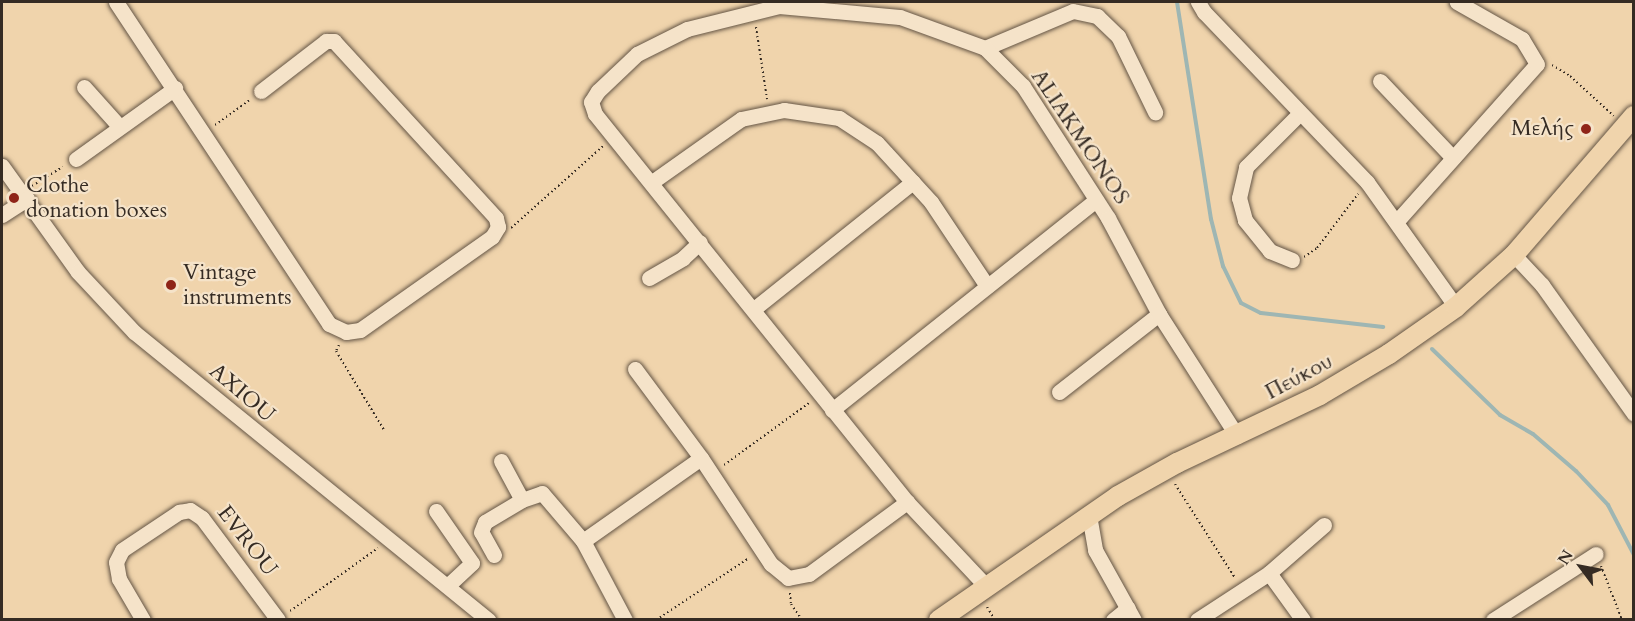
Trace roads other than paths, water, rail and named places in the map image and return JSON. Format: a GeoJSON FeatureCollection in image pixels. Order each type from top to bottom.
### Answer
{"type":"FeatureCollection","features":[{"type":"Feature","properties":{"kind":"main road","name":"Πεύκου"},"geometry":{"type":"LineString","coordinates":[[939,620],[985,585],[1066,533],[1089,515],[1166,469],[1320,395],[1389,354],[1456,307],[1514,255],[1629,121]]}},
{"type":"Feature","properties":{"kind":"street"},"geometry":{"type":"LineString","coordinates":[[116,2],[329,324],[346,332],[360,330],[492,237],[498,227],[496,218],[334,41],[326,41],[261,91]]}},
{"type":"Feature","properties":{"kind":"street"},"geometry":{"type":"LineString","coordinates":[[1198,2],[1204,12],[1299,114],[1367,182],[1397,220],[1456,307]]}},
{"type":"Feature","properties":{"kind":"street"},"geometry":{"type":"LineString","coordinates":[[1397,220],[1537,64],[1522,39],[1457,2]]}},
{"type":"Feature","properties":{"kind":"street","name":"ALIAKMONOS"},"geometry":{"type":"LineString","coordinates":[[985,585],[907,502],[832,410],[755,308],[595,114],[591,102],[637,54],[687,28],[754,14],[779,6],[900,17],[985,48],[1023,86],[1096,200],[1159,314],[1237,436]]}},
{"type":"Feature","properties":{"kind":"street"},"geometry":{"type":"LineString","coordinates":[[985,48],[1043,20],[1084,7],[1118,36],[1155,112]]}},
{"type":"Feature","properties":{"kind":"street"},"geometry":{"type":"LineString","coordinates":[[1380,81],[1453,158]]}},
{"type":"Feature","properties":{"kind":"street"},"geometry":{"type":"LineString","coordinates":[[84,87],[119,126]]}},
{"type":"Feature","properties":{"kind":"street"},"geometry":{"type":"LineString","coordinates":[[76,159],[175,88]]}},
{"type":"Feature","properties":{"kind":"street"},"geometry":{"type":"LineString","coordinates":[[652,182],[741,118],[784,110],[839,118],[877,143],[914,182],[987,286]]}},
{"type":"Feature","properties":{"kind":"street"},"geometry":{"type":"LineString","coordinates":[[1292,260],[1270,251],[1245,220],[1239,198],[1246,166],[1299,114]]}},
{"type":"Feature","properties":{"kind":"street","name":"AXIOU"},"geometry":{"type":"LineString","coordinates":[[2,166],[78,272],[134,332],[388,541],[448,585],[489,620]]}},
{"type":"Feature","properties":{"kind":"street"},"geometry":{"type":"LineString","coordinates":[[755,308],[914,182]]}},
{"type":"Feature","properties":{"kind":"street"},"geometry":{"type":"LineString","coordinates":[[2,215],[24,196]]}},
{"type":"Feature","properties":{"kind":"street"},"geometry":{"type":"LineString","coordinates":[[832,410],[1096,200]]}},
{"type":"Feature","properties":{"kind":"street"},"geometry":{"type":"LineString","coordinates":[[649,278],[683,258],[700,242]]}},
{"type":"Feature","properties":{"kind":"street"},"geometry":{"type":"LineString","coordinates":[[1514,255],[1542,285],[1634,414]]}},
{"type":"Feature","properties":{"kind":"street"},"geometry":{"type":"LineString","coordinates":[[1059,392],[1159,314]]}},
{"type":"Feature","properties":{"kind":"street"},"geometry":{"type":"LineString","coordinates":[[635,369],[701,458],[762,550],[788,578],[809,574],[907,502]]}},
{"type":"Feature","properties":{"kind":"street"},"geometry":{"type":"LineString","coordinates":[[583,542],[701,458]]}},
{"type":"Feature","properties":{"kind":"street"},"geometry":{"type":"LineString","coordinates":[[501,461],[522,500]]}},
{"type":"Feature","properties":{"kind":"street"},"geometry":{"type":"LineString","coordinates":[[494,555],[482,527],[522,500],[542,493],[583,542],[625,620]]}},
{"type":"Feature","properties":{"kind":"street","name":"EVROU"},"geometry":{"type":"LineString","coordinates":[[143,620],[119,579],[116,562],[122,550],[179,512],[190,510],[202,518],[283,616]]}},
{"type":"Feature","properties":{"kind":"street"},"geometry":{"type":"LineString","coordinates":[[436,511],[472,563],[448,585]]}},
{"type":"Feature","properties":{"kind":"street"},"geometry":{"type":"LineString","coordinates":[[1089,515],[1095,549],[1131,614],[1113,620]]}},
{"type":"Feature","properties":{"kind":"street"},"geometry":{"type":"LineString","coordinates":[[1197,620],[1269,573],[1324,525]]}},
{"type":"Feature","properties":{"kind":"street"},"geometry":{"type":"LineString","coordinates":[[1066,533],[1095,549]]}},
{"type":"Feature","properties":{"kind":"street"},"geometry":{"type":"LineString","coordinates":[[1493,620],[1596,554]]}},
{"type":"Feature","properties":{"kind":"street"},"geometry":{"type":"LineString","coordinates":[[1269,573],[1303,620]]}},
{"type":"Feature","properties":{"kind":"waterway"},"geometry":{"type":"LineString","coordinates":[[1177,2],[1211,219],[1223,266],[1241,303],[1261,313],[1383,327]]}},
{"type":"Feature","properties":{"kind":"waterway"},"geometry":{"type":"LineString","coordinates":[[1432,349],[1500,415],[1533,434],[1576,471],[1608,505],[1634,555]]}},
{"type":"Feature","properties":{"kind":"place","name":"Μελής"},"geometry":{"type":"Point","coordinates":[1586,129]}},
{"type":"Feature","properties":{"kind":"place","name":"Clothe donation boxes"},"geometry":{"type":"Point","coordinates":[14,198]}},
{"type":"Feature","properties":{"kind":"place","name":"Vintage instruments"},"geometry":{"type":"Point","coordinates":[171,285]}}]}
